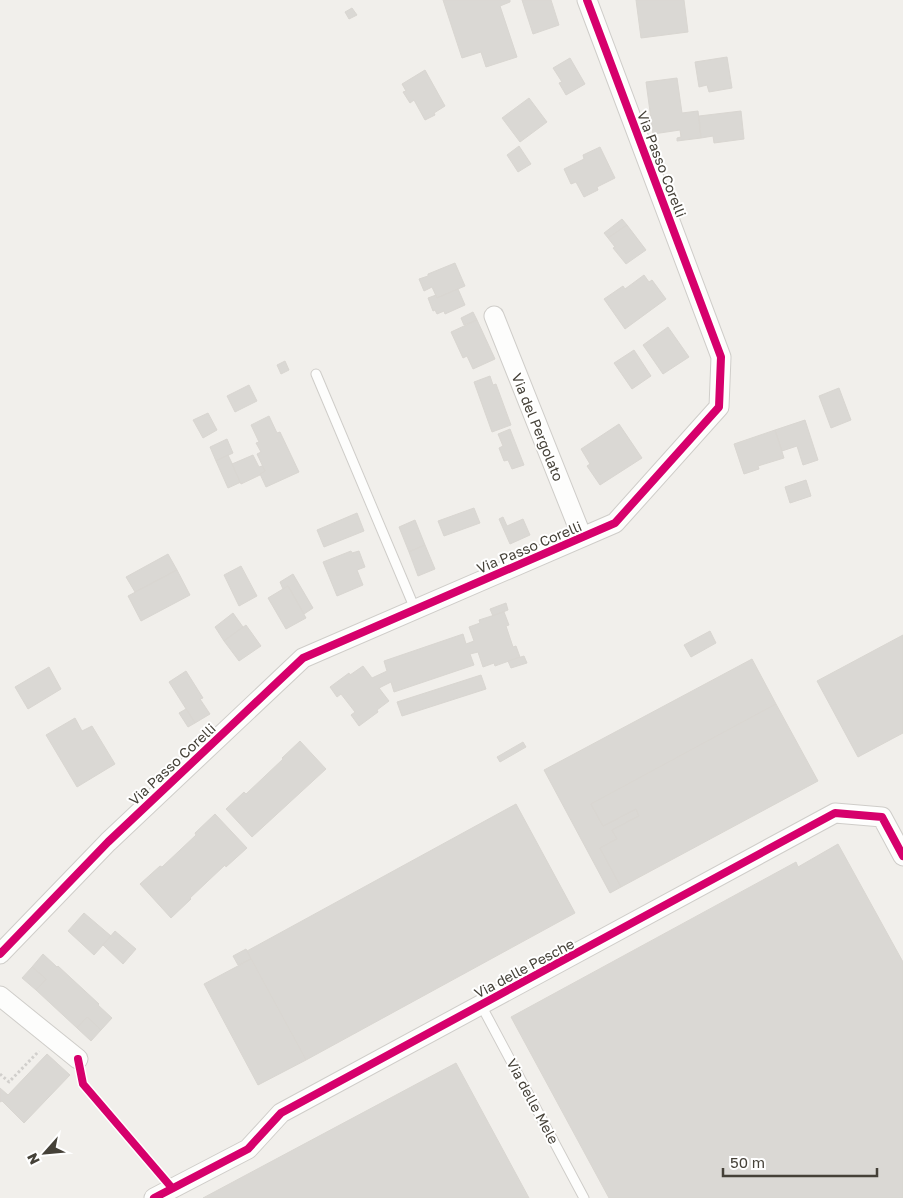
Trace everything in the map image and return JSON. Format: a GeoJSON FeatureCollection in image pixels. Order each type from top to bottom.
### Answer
{"type":"FeatureCollection","features":[{"type":"Feature","properties":{"kind":"street","name":"Via Passo Corelli"},"geometry":{"type":"LineString","coordinates":[[0,954],[108,842],[303,658],[615,523],[719,406],[721,357],[587,0]]}},
{"type":"Feature","properties":{"kind":"street","name":"Via del Pergolato"},"geometry":{"type":"LineString","coordinates":[[494,316],[582,537]]}},
{"type":"Feature","properties":{"kind":"street","name":"Via delle Pesche"},"geometry":{"type":"LineString","coordinates":[[154,1198],[248,1149],[281,1113],[836,813],[882,817],[903,856]]}},
{"type":"Feature","properties":{"kind":"street"},"geometry":{"type":"LineString","coordinates":[[0,996],[78,1059]]}},
{"type":"Feature","properties":{"kind":"lane"},"geometry":{"type":"LineString","coordinates":[[316,374],[415,609]]}},
{"type":"Feature","properties":{"kind":"lane","name":"Via delle Mele"},"geometry":{"type":"LineString","coordinates":[[481,1005],[584,1198]]}},
{"type":"Feature","properties":{"kind":"path"},"geometry":{"type":"LineString","coordinates":[[0,1074],[9,1082],[52,1038]]}},
{"type":"Feature","properties":{"kind":"building"},"geometry":{"type":"Polygon","coordinates":[[[443,0],[510,0],[510,2],[500,6],[517,57],[486,67],[481,52],[462,58],[443,0]]]}},
{"type":"Feature","properties":{"kind":"building"},"geometry":{"type":"Polygon","coordinates":[[[522,0],[551,0],[559,25],[533,34],[522,0]]]}},
{"type":"Feature","properties":{"kind":"building"},"geometry":{"type":"Polygon","coordinates":[[[636,0],[684,0],[688,32],[641,38],[636,0]]]}},
{"type":"Feature","properties":{"kind":"building"},"geometry":{"type":"Polygon","coordinates":[[[352,8],[357,15],[349,19],[345,12],[352,8]]]}},
{"type":"Feature","properties":{"kind":"building"},"geometry":{"type":"Polygon","coordinates":[[[727,57],[732,88],[709,92],[707,85],[699,87],[695,62],[727,57]]]}},
{"type":"Feature","properties":{"kind":"building"},"geometry":{"type":"Polygon","coordinates":[[[570,58],[585,84],[566,95],[559,83],[562,82],[553,68],[570,58]]]}},
{"type":"Feature","properties":{"kind":"building"},"geometry":{"type":"Polygon","coordinates":[[[425,70],[445,106],[434,113],[435,115],[425,120],[414,100],[410,103],[403,92],[406,91],[402,84],[425,70]]]}},
{"type":"Feature","properties":{"kind":"building"},"geometry":{"type":"Polygon","coordinates":[[[677,78],[682,113],[698,111],[701,138],[677,141],[677,138],[681,137],[680,130],[653,134],[646,82],[677,78]]]}},
{"type":"Feature","properties":{"kind":"building"},"geometry":{"type":"Polygon","coordinates":[[[529,98],[547,122],[520,142],[502,118],[529,98]]]}},
{"type":"Feature","properties":{"kind":"building"},"geometry":{"type":"Polygon","coordinates":[[[741,111],[744,139],[714,143],[713,136],[701,138],[699,116],[741,111]]]}},
{"type":"Feature","properties":{"kind":"building"},"geometry":{"type":"Polygon","coordinates":[[[519,146],[531,164],[518,172],[507,155],[519,146]]]}},
{"type":"Feature","properties":{"kind":"building"},"geometry":{"type":"Polygon","coordinates":[[[600,147],[615,178],[597,187],[598,190],[584,197],[576,182],[571,184],[564,169],[584,159],[583,155],[600,147]]]}},
{"type":"Feature","properties":{"kind":"building"},"geometry":{"type":"Polygon","coordinates":[[[622,219],[627,225],[608,238],[604,233],[622,219]]]}},
{"type":"Feature","properties":{"kind":"building"},"geometry":{"type":"Polygon","coordinates":[[[627,225],[646,250],[626,264],[613,248],[615,247],[608,238],[627,225]]]}},
{"type":"Feature","properties":{"kind":"building"},"geometry":{"type":"Polygon","coordinates":[[[455,263],[465,286],[437,298],[432,287],[424,291],[419,279],[455,263]]]}},
{"type":"Feature","properties":{"kind":"building"},"geometry":{"type":"Polygon","coordinates":[[[644,275],[649,282],[652,280],[666,299],[625,329],[604,299],[623,286],[625,289],[644,275]]]}},
{"type":"Feature","properties":{"kind":"building"},"geometry":{"type":"Polygon","coordinates":[[[458,289],[465,305],[445,314],[444,311],[437,314],[435,310],[433,311],[428,298],[436,295],[437,298],[458,289]]]}},
{"type":"Feature","properties":{"kind":"building"},"geometry":{"type":"Polygon","coordinates":[[[473,312],[477,320],[464,325],[461,318],[473,312]]]}},
{"type":"Feature","properties":{"kind":"building"},"geometry":{"type":"Polygon","coordinates":[[[477,320],[495,359],[473,369],[467,356],[463,358],[451,332],[477,320]]]}},
{"type":"Feature","properties":{"kind":"building"},"geometry":{"type":"Polygon","coordinates":[[[668,327],[689,357],[663,374],[643,345],[668,327]]]}},
{"type":"Feature","properties":{"kind":"building"},"geometry":{"type":"Polygon","coordinates":[[[634,350],[651,376],[632,389],[614,363],[634,350]]]}},
{"type":"Feature","properties":{"kind":"building"},"geometry":{"type":"Polygon","coordinates":[[[285,361],[289,370],[281,374],[277,365],[285,361]]]}},
{"type":"Feature","properties":{"kind":"building"},"geometry":{"type":"Polygon","coordinates":[[[490,376],[493,385],[496,384],[511,425],[492,432],[474,382],[490,376]]]}},
{"type":"Feature","properties":{"kind":"building"},"geometry":{"type":"Polygon","coordinates":[[[249,385],[257,401],[235,412],[227,396],[249,385]]]}},
{"type":"Feature","properties":{"kind":"building"},"geometry":{"type":"Polygon","coordinates":[[[839,388],[851,420],[831,428],[819,396],[839,388]]]}},
{"type":"Feature","properties":{"kind":"building"},"geometry":{"type":"Polygon","coordinates":[[[208,413],[217,430],[203,438],[193,420],[208,413]]]}},
{"type":"Feature","properties":{"kind":"building"},"geometry":{"type":"Polygon","coordinates":[[[269,416],[277,433],[280,432],[299,472],[266,487],[260,474],[265,471],[257,454],[261,452],[256,443],[259,442],[251,425],[269,416]]]}},
{"type":"Feature","properties":{"kind":"building"},"geometry":{"type":"Polygon","coordinates":[[[805,420],[818,460],[803,465],[797,446],[782,451],[775,430],[805,420]]]}},
{"type":"Feature","properties":{"kind":"building"},"geometry":{"type":"Polygon","coordinates":[[[619,424],[642,458],[600,485],[587,466],[590,464],[581,449],[619,424]]]}},
{"type":"Feature","properties":{"kind":"building"},"geometry":{"type":"Polygon","coordinates":[[[510,429],[524,465],[512,469],[508,460],[504,461],[499,448],[503,446],[498,434],[510,429]]]}},
{"type":"Feature","properties":{"kind":"building"},"geometry":{"type":"Polygon","coordinates":[[[775,430],[784,458],[758,466],[759,469],[744,474],[734,444],[775,430]]]}},
{"type":"Feature","properties":{"kind":"building"},"geometry":{"type":"Polygon","coordinates":[[[227,439],[233,453],[216,461],[210,447],[227,439]]]}},
{"type":"Feature","properties":{"kind":"building"},"geometry":{"type":"Polygon","coordinates":[[[228,455],[241,482],[228,488],[216,461],[228,455]]]}},
{"type":"Feature","properties":{"kind":"building"},"geometry":{"type":"Polygon","coordinates":[[[253,455],[259,467],[262,466],[265,471],[241,484],[232,464],[253,455]]]}},
{"type":"Feature","properties":{"kind":"building"},"geometry":{"type":"Polygon","coordinates":[[[806,480],[811,496],[790,503],[785,487],[806,480]]]}},
{"type":"Feature","properties":{"kind":"building"},"geometry":{"type":"Polygon","coordinates":[[[474,508],[480,523],[444,536],[438,521],[474,508]]]}},
{"type":"Feature","properties":{"kind":"building"},"geometry":{"type":"Polygon","coordinates":[[[357,513],[364,531],[324,547],[317,530],[357,513]]]}},
{"type":"Feature","properties":{"kind":"building"},"geometry":{"type":"Polygon","coordinates":[[[503,517],[507,526],[523,519],[530,535],[510,544],[499,519],[503,517]]]}},
{"type":"Feature","properties":{"kind":"building"},"geometry":{"type":"Polygon","coordinates":[[[415,520],[425,545],[409,552],[399,527],[415,520]]]}},
{"type":"Feature","properties":{"kind":"building"},"geometry":{"type":"Polygon","coordinates":[[[425,545],[435,569],[418,576],[409,552],[425,545]]]}},
{"type":"Feature","properties":{"kind":"building"},"geometry":{"type":"Polygon","coordinates":[[[351,551],[352,553],[359,551],[365,567],[357,570],[363,585],[337,596],[323,562],[351,551]]]}},
{"type":"Feature","properties":{"kind":"building"},"geometry":{"type":"Polygon","coordinates":[[[168,554],[177,570],[135,592],[126,577],[168,554]]]}},
{"type":"Feature","properties":{"kind":"building"},"geometry":{"type":"Polygon","coordinates":[[[241,566],[257,596],[239,606],[224,575],[241,566]]]}},
{"type":"Feature","properties":{"kind":"building"},"geometry":{"type":"Polygon","coordinates":[[[177,570],[190,595],[141,621],[128,596],[177,570]]]}},
{"type":"Feature","properties":{"kind":"building"},"geometry":{"type":"Polygon","coordinates":[[[293,574],[313,608],[304,614],[288,586],[283,589],[280,582],[293,574]]]}},
{"type":"Feature","properties":{"kind":"building"},"geometry":{"type":"Polygon","coordinates":[[[288,586],[306,618],[286,629],[268,598],[288,586]]]}},
{"type":"Feature","properties":{"kind":"building"},"geometry":{"type":"Polygon","coordinates":[[[506,603],[508,610],[493,616],[490,609],[506,603]]]}},
{"type":"Feature","properties":{"kind":"building"},"geometry":{"type":"Polygon","coordinates":[[[504,612],[509,625],[506,626],[513,647],[516,646],[520,657],[495,666],[494,663],[483,667],[478,652],[470,654],[474,665],[394,692],[391,682],[379,688],[389,701],[359,726],[351,715],[355,712],[341,694],[337,697],[330,687],[349,673],[350,675],[363,666],[372,678],[387,671],[384,661],[463,634],[466,644],[474,641],[469,627],[480,623],[479,620],[504,612]]]}},
{"type":"Feature","properties":{"kind":"building"},"geometry":{"type":"Polygon","coordinates":[[[233,613],[243,627],[224,641],[215,627],[233,613]]]}},
{"type":"Feature","properties":{"kind":"building"},"geometry":{"type":"Polygon","coordinates":[[[246,625],[261,646],[239,661],[224,641],[246,625]]]}},
{"type":"Feature","properties":{"kind":"building"},"geometry":{"type":"Polygon","coordinates":[[[710,631],[716,643],[691,657],[684,645],[710,631]]]}},
{"type":"Feature","properties":{"kind":"building"},"geometry":{"type":"Polygon","coordinates":[[[903,635],[903,733],[858,757],[817,681],[903,635]]]}},
{"type":"Feature","properties":{"kind":"building"},"geometry":{"type":"Polygon","coordinates":[[[524,656],[527,663],[511,668],[508,661],[524,656]]]}},
{"type":"Feature","properties":{"kind":"building"},"geometry":{"type":"Polygon","coordinates":[[[752,659],[776,704],[591,804],[603,826],[636,809],[639,816],[612,830],[617,839],[600,848],[621,887],[610,893],[544,770],[752,659]]]}},
{"type":"Feature","properties":{"kind":"building"},"geometry":{"type":"Polygon","coordinates":[[[49,667],[61,689],[28,709],[15,687],[49,667]]]}},
{"type":"Feature","properties":{"kind":"building"},"geometry":{"type":"Polygon","coordinates":[[[186,671],[203,698],[200,699],[210,714],[195,723],[169,682],[186,671]]]}},
{"type":"Feature","properties":{"kind":"building"},"geometry":{"type":"Polygon","coordinates":[[[481,675],[486,689],[402,716],[397,702],[481,675]]]}},
{"type":"Feature","properties":{"kind":"building"},"geometry":{"type":"Polygon","coordinates":[[[776,704],[818,781],[621,887],[600,848],[617,839],[612,830],[639,816],[636,809],[603,826],[591,804],[776,704]]]}},
{"type":"Feature","properties":{"kind":"building"},"geometry":{"type":"Polygon","coordinates":[[[186,709],[195,723],[188,727],[179,713],[186,709]]]}},
{"type":"Feature","properties":{"kind":"building"},"geometry":{"type":"Polygon","coordinates":[[[75,718],[82,731],[92,726],[115,764],[77,787],[46,735],[75,718]]]}},
{"type":"Feature","properties":{"kind":"building"},"geometry":{"type":"Polygon","coordinates":[[[300,741],[326,769],[252,837],[226,809],[244,792],[246,794],[300,741]]]}},
{"type":"Feature","properties":{"kind":"building"},"geometry":{"type":"Polygon","coordinates":[[[523,742],[526,747],[500,762],[497,757],[523,742]]]}},
{"type":"Feature","properties":{"kind":"building"},"geometry":{"type":"Polygon","coordinates":[[[516,804],[575,913],[306,1060],[247,951],[516,804]]]}},
{"type":"Feature","properties":{"kind":"building"},"geometry":{"type":"Polygon","coordinates":[[[215,814],[247,848],[226,867],[225,865],[171,918],[140,884],[160,866],[162,867],[215,814]]]}},
{"type":"Feature","properties":{"kind":"building"},"geometry":{"type":"Polygon","coordinates":[[[838,844],[903,962],[903,1198],[609,1198],[511,1017],[796,862],[798,867],[838,844]]]}},
{"type":"Feature","properties":{"kind":"building"},"geometry":{"type":"Polygon","coordinates":[[[84,913],[111,936],[94,955],[68,931],[84,913]]]}},
{"type":"Feature","properties":{"kind":"building"},"geometry":{"type":"Polygon","coordinates":[[[115,931],[136,949],[123,964],[103,945],[115,931]]]}},
{"type":"Feature","properties":{"kind":"building"},"geometry":{"type":"Polygon","coordinates":[[[246,949],[251,959],[238,965],[233,956],[246,949]]]}},
{"type":"Feature","properties":{"kind":"building"},"geometry":{"type":"Polygon","coordinates":[[[43,954],[112,1018],[101,1030],[87,1017],[77,1028],[36,990],[46,979],[32,967],[43,954]]]}},
{"type":"Feature","properties":{"kind":"building"},"geometry":{"type":"Polygon","coordinates":[[[251,959],[306,1060],[258,1085],[204,984],[251,959]]]}},
{"type":"Feature","properties":{"kind":"building"},"geometry":{"type":"Polygon","coordinates":[[[32,967],[46,979],[36,990],[22,978],[32,967]]]}},
{"type":"Feature","properties":{"kind":"building"},"geometry":{"type":"Polygon","coordinates":[[[87,1017],[101,1030],[91,1041],[77,1028],[87,1017]]]}},
{"type":"Feature","properties":{"kind":"building"},"geometry":{"type":"Polygon","coordinates":[[[47,1054],[70,1075],[24,1123],[2,1101],[0,1102],[0,1088],[8,1095],[47,1054]]]}},
{"type":"Feature","properties":{"kind":"building"},"geometry":{"type":"Polygon","coordinates":[[[456,1063],[529,1198],[203,1198],[456,1063]]]}},
{"type":"Feature","properties":{"kind":"cycle path"},"geometry":{"type":"LineString","coordinates":[[0,954],[108,842],[303,658],[615,523],[719,407],[721,357],[587,0]]}},
{"type":"Feature","properties":{"kind":"cycle path"},"geometry":{"type":"LineString","coordinates":[[154,1198],[248,1149],[281,1113],[835,813],[882,817],[903,856]]}},
{"type":"Feature","properties":{"kind":"cycle path"},"geometry":{"type":"LineString","coordinates":[[78,1059],[83,1084],[172,1188]]}}]}
